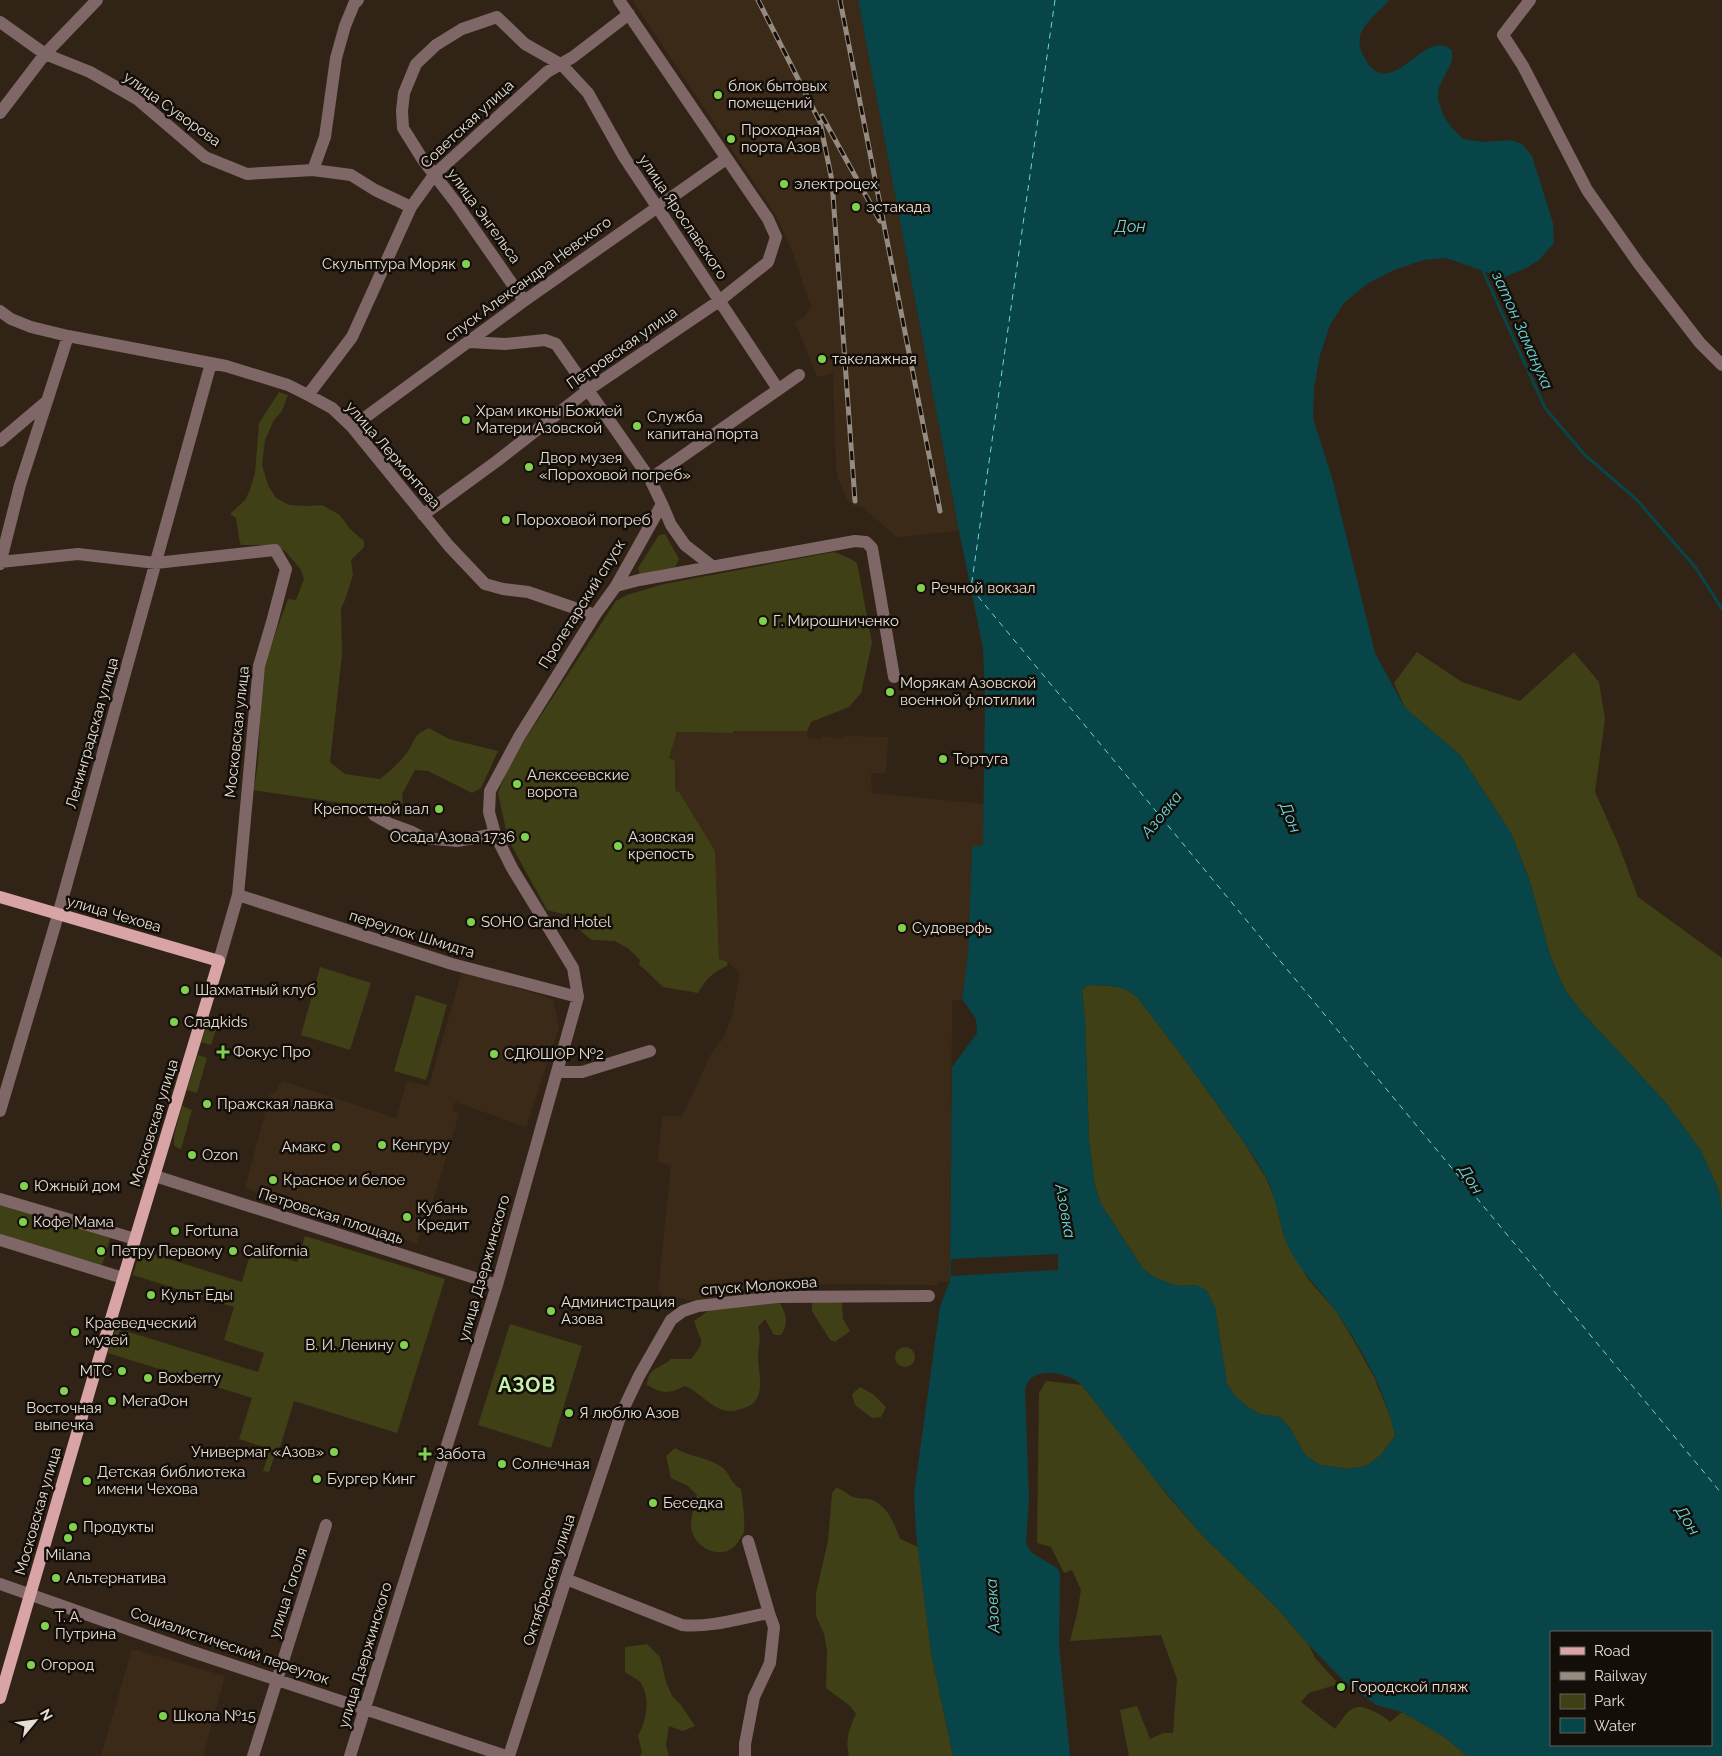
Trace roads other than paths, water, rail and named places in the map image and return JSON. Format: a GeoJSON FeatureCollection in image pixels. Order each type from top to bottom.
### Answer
{"type":"FeatureCollection","features":[{"type":"Feature","properties":{"kind":"main road","name":"улица Чехова"},"geometry":{"type":"LineString","coordinates":[[0,897],[218,961]]}},
{"type":"Feature","properties":{"kind":"main road","name":"Московская улица"},"geometry":{"type":"LineString","coordinates":[[0,1698],[218,961]]}},
{"type":"Feature","properties":{"kind":"street"},"geometry":{"type":"LineString","coordinates":[[0,113],[45,54],[97,0]]}},
{"type":"Feature","properties":{"kind":"street"},"geometry":{"type":"LineString","coordinates":[[313,170],[325,137],[336,58],[345,26],[354,4],[358,0]]}},
{"type":"Feature","properties":{"kind":"street"},"geometry":{"type":"LineString","coordinates":[[619,0],[726,159]]}},
{"type":"Feature","properties":{"kind":"street"},"geometry":{"type":"LineString","coordinates":[[1530,0],[1503,35],[1523,66],[1587,190],[1639,264],[1695,336],[1722,365]]}},
{"type":"Feature","properties":{"kind":"street","name":"Советская улица"},"geometry":{"type":"LineString","coordinates":[[308,395],[352,336],[411,207],[434,175],[547,72],[574,57],[629,14]]}},
{"type":"Feature","properties":{"kind":"street","name":"улица Энгельса"},"geometry":{"type":"LineString","coordinates":[[524,301],[456,202],[434,175],[404,128],[402,111],[404,93],[416,64],[436,45],[462,29],[497,17],[525,44],[562,65]]}},
{"type":"Feature","properties":{"kind":"street","name":"улица Суворова"},"geometry":{"type":"LineString","coordinates":[[0,22],[45,54],[90,72],[137,99],[205,157],[247,174],[313,170],[351,175],[375,190],[411,207]]}},
{"type":"Feature","properties":{"kind":"street","name":"улица Ярославского"},"geometry":{"type":"LineString","coordinates":[[562,65],[588,93],[624,157],[656,207],[778,389]]}},
{"type":"Feature","properties":{"kind":"street","name":"спуск Александра Невского"},"geometry":{"type":"LineString","coordinates":[[352,427],[524,301],[726,159]]}},
{"type":"Feature","properties":{"kind":"street","name":"Петровская улица"},"geometry":{"type":"LineString","coordinates":[[423,515],[497,461],[588,390],[719,301],[768,262],[776,237],[768,219],[726,159]]}},
{"type":"Feature","properties":{"kind":"street","name":"улица Лермонтова"},"geometry":{"type":"LineString","coordinates":[[0,311],[11,319],[31,327],[68,336],[211,363],[288,385],[308,395],[332,408],[352,427],[449,546],[486,584],[503,589],[528,592],[595,615]]}},
{"type":"Feature","properties":{"kind":"street"},"geometry":{"type":"LineString","coordinates":[[68,336],[20,485],[0,563],[78,554],[156,563]]}},
{"type":"Feature","properties":{"kind":"street"},"geometry":{"type":"LineString","coordinates":[[469,342],[504,344],[546,340],[556,344],[650,479],[671,524],[685,546],[712,566]]}},
{"type":"Feature","properties":{"kind":"street","name":"Ленинградская улица"},"geometry":{"type":"LineString","coordinates":[[0,1111],[58,915],[211,363]]}},
{"type":"Feature","properties":{"kind":"street"},"geometry":{"type":"LineString","coordinates":[[650,479],[799,375]]}},
{"type":"Feature","properties":{"kind":"street"},"geometry":{"type":"LineString","coordinates":[[0,441],[47,401]]}},
{"type":"Feature","properties":{"kind":"street","name":"Пролетарский спуск"},"geometry":{"type":"LineString","coordinates":[[489,800],[490,791],[517,741],[595,615],[616,586],[662,504]]}},
{"type":"Feature","properties":{"kind":"street"},"geometry":{"type":"LineString","coordinates":[[616,586],[712,566],[855,541],[866,542],[872,548],[894,677]]}},
{"type":"Feature","properties":{"kind":"street","name":"Московская улица"},"geometry":{"type":"LineString","coordinates":[[156,563],[275,550],[286,569],[259,666],[238,895],[218,961]]}},
{"type":"Feature","properties":{"kind":"street","name":"улица Дзержинского"},"geometry":{"type":"LineString","coordinates":[[350,1756],[497,1285],[578,997],[573,968],[512,868],[495,834],[489,812],[489,800]]}},
{"type":"Feature","properties":{"kind":"street"},"geometry":{"type":"LineString","coordinates":[[374,814],[390,824],[423,838],[458,841],[495,834]]}},
{"type":"Feature","properties":{"kind":"street","name":"переулок Шмидта"},"geometry":{"type":"LineString","coordinates":[[238,895],[452,964],[578,997]]}},
{"type":"Feature","properties":{"kind":"street"},"geometry":{"type":"LineString","coordinates":[[557,1072],[582,1072],[650,1051]]}},
{"type":"Feature","properties":{"kind":"street","name":"Петровская площадь"},"geometry":{"type":"LineString","coordinates":[[155,1176],[497,1285]]}},
{"type":"Feature","properties":{"kind":"street"},"geometry":{"type":"LineString","coordinates":[[0,1199],[135,1240]]}},
{"type":"Feature","properties":{"kind":"street"},"geometry":{"type":"LineString","coordinates":[[0,1240],[123,1278]]}},
{"type":"Feature","properties":{"kind":"street","name":"спуск Молокова"},"geometry":{"type":"LineString","coordinates":[[622,1414],[638,1376],[671,1320],[683,1311],[698,1306],[778,1297],[929,1296]]}},
{"type":"Feature","properties":{"kind":"street","name":"Октябрьская улица"},"geometry":{"type":"LineString","coordinates":[[508,1756],[622,1414]]}},
{"type":"Feature","properties":{"kind":"street","name":"улица Гоголя"},"geometry":{"type":"LineString","coordinates":[[253,1756],[326,1525]]}},
{"type":"Feature","properties":{"kind":"street"},"geometry":{"type":"LineString","coordinates":[[745,1756],[745,1744],[754,1697],[770,1663],[774,1627],[748,1541]]}},
{"type":"Feature","properties":{"kind":"street"},"geometry":{"type":"LineString","coordinates":[[566,1579],[682,1625],[707,1625],[769,1613]]}},
{"type":"Feature","properties":{"kind":"street","name":"Социалистический переулок"},"geometry":{"type":"LineString","coordinates":[[0,1584],[277,1680],[508,1756]]}},
{"type":"Feature","properties":{"kind":"water","name":"Дон"},"geometry":{"type":"Polygon","coordinates":[[[858,0],[1389,0],[1362,32],[1360,48],[1364,57],[1374,69],[1383,74],[1393,72],[1424,51],[1435,46],[1445,46],[1452,50],[1452,61],[1439,87],[1438,100],[1444,117],[1463,139],[1483,142],[1511,140],[1522,144],[1532,156],[1553,223],[1554,243],[1539,260],[1505,277],[1446,258],[1423,260],[1394,270],[1367,284],[1344,303],[1330,325],[1320,355],[1314,388],[1313,418],[1332,478],[1375,653],[1405,708],[1460,755],[1511,833],[1529,879],[1551,958],[1565,990],[1581,1011],[1667,1104],[1701,1151],[1719,1191],[1722,1213],[1722,1756],[1467,1756],[1443,1736],[1402,1712],[1376,1705],[1342,1679],[1276,1607],[1203,1536],[1153,1477],[1082,1385],[1064,1375],[1042,1373],[1030,1379],[1025,1390],[1029,1499],[1026,1544],[1032,1553],[1057,1568],[1060,1574],[1059,1645],[1070,1756],[953,1756],[931,1652],[916,1533],[914,1494],[940,1306],[950,1281],[952,1067],[977,1033],[976,1019],[962,999],[968,953],[972,849],[974,846],[981,846],[983,843],[985,698],[983,648],[858,0]],[[1090,985],[1082,991],[1085,1019],[1089,1140],[1095,1186],[1101,1204],[1143,1269],[1154,1277],[1171,1284],[1182,1286],[1195,1285],[1206,1290],[1215,1307],[1227,1384],[1237,1398],[1260,1414],[1280,1417],[1290,1428],[1305,1455],[1320,1465],[1348,1469],[1366,1466],[1381,1455],[1395,1436],[1386,1403],[1372,1371],[1346,1327],[1291,1252],[1283,1234],[1270,1186],[1246,1145],[1138,998],[1127,990],[1110,986],[1090,985]]]}},
{"type":"Feature","properties":{"kind":"waterway","name":"затон Замануха"},"geometry":{"type":"LineString","coordinates":[[1483,271],[1545,408],[1585,455],[1637,500],[1696,568],[1722,609]]}},
{"type":"Feature","properties":{"kind":"railway"},"geometry":{"type":"LineString","coordinates":[[758,0],[820,122],[832,181],[855,501]]}},
{"type":"Feature","properties":{"kind":"railway"},"geometry":{"type":"LineString","coordinates":[[840,0],[940,511]]}},
{"type":"Feature","properties":{"kind":"railway"},"geometry":{"type":"LineString","coordinates":[[822,116],[880,221]]}},
{"type":"Feature","properties":{"kind":"place","name":"блок бытовых помещений"},"geometry":{"type":"Point","coordinates":[718,95]}},
{"type":"Feature","properties":{"kind":"place","name":"Проходная порта Азов"},"geometry":{"type":"Point","coordinates":[731,139]}},
{"type":"Feature","properties":{"kind":"place","name":"электроцех"},"geometry":{"type":"Point","coordinates":[784,184]}},
{"type":"Feature","properties":{"kind":"place","name":"эстакада"},"geometry":{"type":"Point","coordinates":[856,207]}},
{"type":"Feature","properties":{"kind":"place","name":"Скульптура Моряк"},"geometry":{"type":"Point","coordinates":[466,264]}},
{"type":"Feature","properties":{"kind":"place","name":"такелажная"},"geometry":{"type":"Point","coordinates":[822,359]}},
{"type":"Feature","properties":{"kind":"place","name":"Храм иконы Божией Матери Азовской"},"geometry":{"type":"Point","coordinates":[466,420]}},
{"type":"Feature","properties":{"kind":"place","name":"Служба капитана порта"},"geometry":{"type":"Point","coordinates":[637,426]}},
{"type":"Feature","properties":{"kind":"place","name":"Двор музея «Пороховой погреб»"},"geometry":{"type":"Point","coordinates":[529,467]}},
{"type":"Feature","properties":{"kind":"place","name":"Пороховой погреб"},"geometry":{"type":"Point","coordinates":[506,520]}},
{"type":"Feature","properties":{"kind":"place","name":"Речной вокзал"},"geometry":{"type":"Point","coordinates":[921,588]}},
{"type":"Feature","properties":{"kind":"place","name":"Г. Мирошниченко"},"geometry":{"type":"Point","coordinates":[763,621]}},
{"type":"Feature","properties":{"kind":"place","name":"Морякам Азовской военной флотилии"},"geometry":{"type":"Point","coordinates":[890,692]}},
{"type":"Feature","properties":{"kind":"place","name":"Тортуга"},"geometry":{"type":"Point","coordinates":[943,759]}},
{"type":"Feature","properties":{"kind":"place","name":"Алексеевские ворота"},"geometry":{"type":"Point","coordinates":[517,784]}},
{"type":"Feature","properties":{"kind":"place","name":"Крепостной вал"},"geometry":{"type":"Point","coordinates":[439,809]}},
{"type":"Feature","properties":{"kind":"place","name":"Осада Азова 1736"},"geometry":{"type":"Point","coordinates":[525,837]}},
{"type":"Feature","properties":{"kind":"place","name":"Азовская крепость"},"geometry":{"type":"Point","coordinates":[618,846]}},
{"type":"Feature","properties":{"kind":"place","name":"SOHO Grand Hotel"},"geometry":{"type":"Point","coordinates":[471,922]}},
{"type":"Feature","properties":{"kind":"place","name":"Судоверфь"},"geometry":{"type":"Point","coordinates":[902,928]}},
{"type":"Feature","properties":{"kind":"place","name":"Шахматный клуб"},"geometry":{"type":"Point","coordinates":[185,990]}},
{"type":"Feature","properties":{"kind":"place","name":"Сладkids"},"geometry":{"type":"Point","coordinates":[174,1022]}},
{"type":"Feature","properties":{"kind":"place","name":"Фокус Про"},"geometry":{"type":"Point","coordinates":[223,1052]}},
{"type":"Feature","properties":{"kind":"place","name":"СДЮШОР №2"},"geometry":{"type":"Point","coordinates":[494,1054]}},
{"type":"Feature","properties":{"kind":"place","name":"Пражская лавка"},"geometry":{"type":"Point","coordinates":[207,1104]}},
{"type":"Feature","properties":{"kind":"place","name":"Кенгуру"},"geometry":{"type":"Point","coordinates":[382,1145]}},
{"type":"Feature","properties":{"kind":"place","name":"Амакс"},"geometry":{"type":"Point","coordinates":[336,1147]}},
{"type":"Feature","properties":{"kind":"place","name":"Ozon"},"geometry":{"type":"Point","coordinates":[192,1155]}},
{"type":"Feature","properties":{"kind":"place","name":"Красное и белое"},"geometry":{"type":"Point","coordinates":[273,1180]}},
{"type":"Feature","properties":{"kind":"place","name":"Южный дом"},"geometry":{"type":"Point","coordinates":[24,1186]}},
{"type":"Feature","properties":{"kind":"place","name":"Кубань Кредит"},"geometry":{"type":"Point","coordinates":[407,1217]}},
{"type":"Feature","properties":{"kind":"place","name":"Кофе Мама"},"geometry":{"type":"Point","coordinates":[23,1222]}},
{"type":"Feature","properties":{"kind":"place","name":"Fortuna"},"geometry":{"type":"Point","coordinates":[175,1231]}},
{"type":"Feature","properties":{"kind":"place","name":"Петру Первому"},"geometry":{"type":"Point","coordinates":[101,1251]}},
{"type":"Feature","properties":{"kind":"place","name":"California"},"geometry":{"type":"Point","coordinates":[233,1251]}},
{"type":"Feature","properties":{"kind":"place","name":"Культ Еды"},"geometry":{"type":"Point","coordinates":[151,1295]}},
{"type":"Feature","properties":{"kind":"place","name":"Администрация Азова"},"geometry":{"type":"Point","coordinates":[551,1311]}},
{"type":"Feature","properties":{"kind":"place","name":"Краеведческий музей"},"geometry":{"type":"Point","coordinates":[75,1332]}},
{"type":"Feature","properties":{"kind":"place","name":"В. И. Ленину"},"geometry":{"type":"Point","coordinates":[404,1345]}},
{"type":"Feature","properties":{"kind":"place","name":"МТС"},"geometry":{"type":"Point","coordinates":[122,1371]}},
{"type":"Feature","properties":{"kind":"place","name":"Boxberry"},"geometry":{"type":"Point","coordinates":[148,1378]}},
{"type":"Feature","properties":{"kind":"place","name":"Восточная выпечка"},"geometry":{"type":"Point","coordinates":[64,1391]}},
{"type":"Feature","properties":{"kind":"place","name":"МегаФон"},"geometry":{"type":"Point","coordinates":[112,1401]}},
{"type":"Feature","properties":{"kind":"place","name":"Я люблю Азов"},"geometry":{"type":"Point","coordinates":[569,1413]}},
{"type":"Feature","properties":{"kind":"place","name":"Универмаг «Азов»"},"geometry":{"type":"Point","coordinates":[334,1452]}},
{"type":"Feature","properties":{"kind":"place","name":"Забота"},"geometry":{"type":"Point","coordinates":[425,1454]}},
{"type":"Feature","properties":{"kind":"place","name":"Солнечная"},"geometry":{"type":"Point","coordinates":[502,1464]}},
{"type":"Feature","properties":{"kind":"place","name":"Бургер Кинг"},"geometry":{"type":"Point","coordinates":[317,1479]}},
{"type":"Feature","properties":{"kind":"place","name":"Детская библиотека имени Чехова"},"geometry":{"type":"Point","coordinates":[87,1481]}},
{"type":"Feature","properties":{"kind":"place","name":"Беседка"},"geometry":{"type":"Point","coordinates":[653,1503]}},
{"type":"Feature","properties":{"kind":"place","name":"Продукты"},"geometry":{"type":"Point","coordinates":[73,1527]}},
{"type":"Feature","properties":{"kind":"place","name":"Milana"},"geometry":{"type":"Point","coordinates":[68,1538]}},
{"type":"Feature","properties":{"kind":"place","name":"Альтернатива"},"geometry":{"type":"Point","coordinates":[56,1578]}},
{"type":"Feature","properties":{"kind":"place","name":"Т. А. Путрина"},"geometry":{"type":"Point","coordinates":[45,1626]}},
{"type":"Feature","properties":{"kind":"place","name":"Огород"},"geometry":{"type":"Point","coordinates":[31,1665]}},
{"type":"Feature","properties":{"kind":"place","name":"Городской пляж"},"geometry":{"type":"Point","coordinates":[1341,1687]}},
{"type":"Feature","properties":{"kind":"place","name":"Школа №15"},"geometry":{"type":"Point","coordinates":[163,1716]}},
{"type":"Feature","properties":{"kind":"district","name":"АЗОВ"},"geometry":{"type":"Point","coordinates":[527,1385]}},
{"type":"Feature","properties":{"kind":"water label","name":"Азовка"},"geometry":{"type":"Point","coordinates":[1161,814]}},
{"type":"Feature","properties":{"kind":"water label","name":"Азовка"},"geometry":{"type":"Point","coordinates":[1066,1211]}},
{"type":"Feature","properties":{"kind":"water label","name":"Азовка"},"geometry":{"type":"Point","coordinates":[992,1606]}}]}
